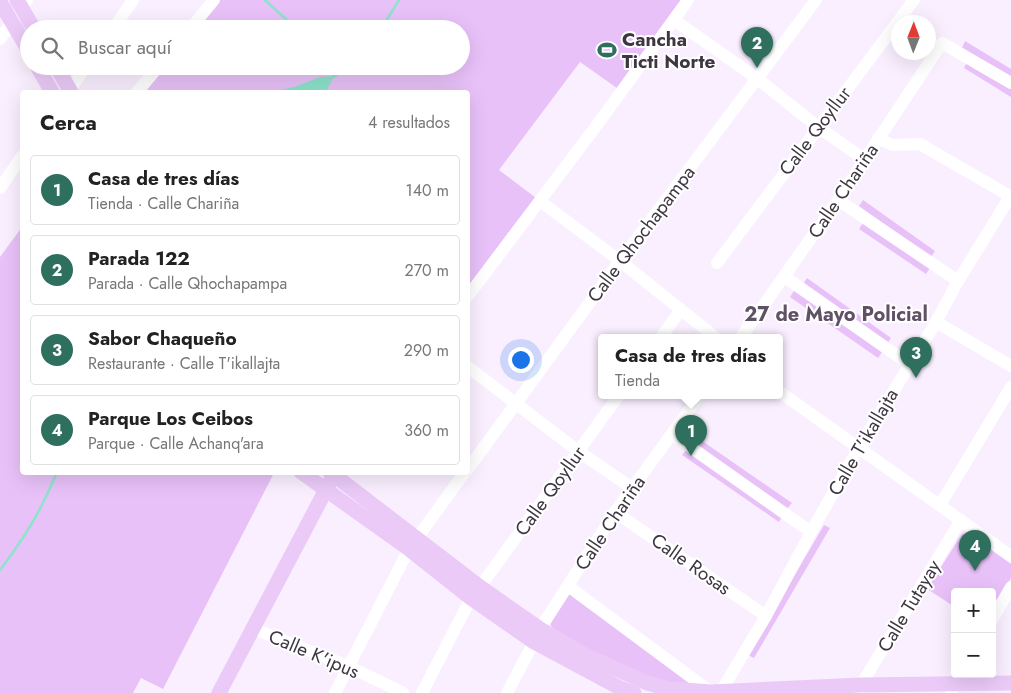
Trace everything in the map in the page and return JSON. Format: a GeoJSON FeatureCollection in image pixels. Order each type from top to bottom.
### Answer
{"type":"FeatureCollection","features":[{"type":"Feature","properties":{"kind":"main road"},"geometry":{"type":"LineString","coordinates":[[0,2],[20,36]]}},
{"type":"Feature","properties":{"kind":"main road"},"geometry":{"type":"LineString","coordinates":[[22,2],[30,20]]}},
{"type":"Feature","properties":{"kind":"main road"},"geometry":{"type":"LineString","coordinates":[[42,75],[51,90]]}},
{"type":"Feature","properties":{"kind":"main road"},"geometry":{"type":"LineString","coordinates":[[61,75],[69,90]]}},
{"type":"Feature","properties":{"kind":"main road"},"geometry":{"type":"LineString","coordinates":[[305,475],[324,490],[413,544]]}},
{"type":"Feature","properties":{"kind":"main road"},"geometry":{"type":"LineString","coordinates":[[219,693],[333,475]]}},
{"type":"Feature","properties":{"kind":"main road"},"geometry":{"type":"LineString","coordinates":[[335,475],[413,544],[475,593],[537,636],[624,691]]}},
{"type":"Feature","properties":{"kind":"main road"},"geometry":{"type":"LineString","coordinates":[[537,636],[647,683],[669,689],[717,692],[1011,683]]}},
{"type":"Feature","properties":{"kind":"street"},"geometry":{"type":"LineString","coordinates":[[119,20],[133,0]]}},
{"type":"Feature","properties":{"kind":"street"},"geometry":{"type":"LineString","coordinates":[[197,20],[214,0]]}},
{"type":"Feature","properties":{"kind":"street"},"geometry":{"type":"LineString","coordinates":[[470,293],[688,0]]}},
{"type":"Feature","properties":{"kind":"street","name":"Calle Qhochapampa"},"geometry":{"type":"LineString","coordinates":[[470,466],[620,261],[816,0]]}},
{"type":"Feature","properties":{"kind":"street","name":"Calle Qoyllur"},"geometry":{"type":"LineString","coordinates":[[717,263],[914,0]]}},
{"type":"Feature","properties":{"kind":"street"},"geometry":{"type":"LineString","coordinates":[[0,39],[12,22],[22,2]]}},
{"type":"Feature","properties":{"kind":"street"},"geometry":{"type":"LineString","coordinates":[[674,20],[758,79],[818,127],[864,159]]}},
{"type":"Feature","properties":{"kind":"street","name":"Calle Chariña"},"geometry":{"type":"LineString","coordinates":[[743,334],[838,200],[942,43],[1011,82]]}},
{"type":"Feature","properties":{"kind":"street"},"geometry":{"type":"LineString","coordinates":[[71,90],[80,75]]}},
{"type":"Feature","properties":{"kind":"street"},"geometry":{"type":"LineString","coordinates":[[139,90],[151,75]]}},
{"type":"Feature","properties":{"kind":"street"},"geometry":{"type":"LineString","coordinates":[[878,138],[892,145],[920,144],[1009,201]]}},
{"type":"Feature","properties":{"kind":"street"},"geometry":{"type":"LineString","coordinates":[[0,188],[20,159]]}},
{"type":"Feature","properties":{"kind":"street"},"geometry":{"type":"LineString","coordinates":[[838,200],[958,281]]}},
{"type":"Feature","properties":{"kind":"street"},"geometry":{"type":"LineString","coordinates":[[540,201],[620,261],[711,334]]}},
{"type":"Feature","properties":{"kind":"street","name":"Calle T'ikallajta"},"geometry":{"type":"LineString","coordinates":[[717,692],[766,616],[858,449],[936,322],[958,281],[1009,201]]}},
{"type":"Feature","properties":{"kind":"street"},"geometry":{"type":"LineString","coordinates":[[785,277],[909,364]]}},
{"type":"Feature","properties":{"kind":"street"},"geometry":{"type":"LineString","coordinates":[[663,334],[681,310]]}},
{"type":"Feature","properties":{"kind":"street"},"geometry":{"type":"LineString","coordinates":[[936,322],[1011,366]]}},
{"type":"Feature","properties":{"kind":"street"},"geometry":{"type":"LineString","coordinates":[[470,368],[578,451],[632,488]]}},
{"type":"Feature","properties":{"kind":"street"},"geometry":{"type":"LineString","coordinates":[[940,505],[1011,387]]}},
{"type":"Feature","properties":{"kind":"street"},"geometry":{"type":"LineString","coordinates":[[783,394],[1011,556]]}},
{"type":"Feature","properties":{"kind":"street","name":"Calle Qoyllur"},"geometry":{"type":"LineString","coordinates":[[422,693],[475,593],[616,399]]}},
{"type":"Feature","properties":{"kind":"street","name":"Calle Chariña"},"geometry":{"type":"LineString","coordinates":[[508,693],[537,636],[615,512],[697,399]]}},
{"type":"Feature","properties":{"kind":"street"},"geometry":{"type":"LineString","coordinates":[[672,434],[811,532]]}},
{"type":"Feature","properties":{"kind":"street"},"geometry":{"type":"LineString","coordinates":[[335,693],[413,544],[463,475]]}},
{"type":"Feature","properties":{"kind":"street","name":"Calle Rosas"},"geometry":{"type":"LineString","coordinates":[[615,512],[766,616]]}},
{"type":"Feature","properties":{"kind":"street","name":"Calle Tutayay"},"geometry":{"type":"LineString","coordinates":[[860,689],[961,520]]}},
{"type":"Feature","properties":{"kind":"street"},"geometry":{"type":"LineString","coordinates":[[568,586],[717,692]]}},
{"type":"Feature","properties":{"kind":"street"},"geometry":{"type":"LineString","coordinates":[[996,613],[1011,587]]}},
{"type":"Feature","properties":{"kind":"street","name":"Calle K'ipus"},"geometry":{"type":"LineString","coordinates":[[252,628],[348,666],[403,693]]}},
{"type":"Feature","properties":{"kind":"shaded area"},"geometry":{"type":"Polygon","coordinates":[[[220,0],[681,0],[617,88],[580,62],[499,170],[536,198],[470,286],[470,90],[147,90],[159,75],[470,75],[470,20],[204,20],[220,0]]]}},
{"type":"Feature","properties":{"kind":"shaded area"},"geometry":{"type":"Polygon","coordinates":[[[965,41],[1011,69],[1011,77],[962,48],[965,41]]]}},
{"type":"Feature","properties":{"kind":"shaded area"},"geometry":{"type":"Polygon","coordinates":[[[967,62],[1011,89],[1011,97],[964,68],[967,62]]]}},
{"type":"Feature","properties":{"kind":"shaded area"},"geometry":{"type":"Polygon","coordinates":[[[334,76],[327,90],[280,90],[294,87],[320,77],[334,76]]]}},
{"type":"Feature","properties":{"kind":"shaded area"},"geometry":{"type":"Polygon","coordinates":[[[863,200],[935,251],[931,257],[859,206],[863,200]]]}},
{"type":"Feature","properties":{"kind":"shaded area"},"geometry":{"type":"Polygon","coordinates":[[[863,223],[930,268],[926,274],[859,229],[863,223]]]}},
{"type":"Feature","properties":{"kind":"shaded area"},"geometry":{"type":"Polygon","coordinates":[[[20,230],[20,475],[273,475],[163,689],[141,678],[133,693],[0,693],[0,257],[20,230]]]}},
{"type":"Feature","properties":{"kind":"shaded area"},"geometry":{"type":"Polygon","coordinates":[[[807,278],[891,338],[887,344],[803,284],[807,278]]]}},
{"type":"Feature","properties":{"kind":"shaded area"},"geometry":{"type":"Polygon","coordinates":[[[794,291],[882,352],[878,358],[790,297],[794,291]]]}},
{"type":"Feature","properties":{"kind":"shaded area"},"geometry":{"type":"Polygon","coordinates":[[[695,436],[792,503],[787,509],[691,441],[695,436]]]}},
{"type":"Feature","properties":{"kind":"shaded area"},"geometry":{"type":"Polygon","coordinates":[[[686,450],[782,517],[779,522],[682,455],[686,450]]]}},
{"type":"Feature","properties":{"kind":"shaded area"},"geometry":{"type":"Polygon","coordinates":[[[824,525],[830,528],[754,658],[748,655],[824,525]]]}},
{"type":"Feature","properties":{"kind":"shaded area"},"geometry":{"type":"Polygon","coordinates":[[[962,534],[969,534],[1011,564],[1011,578],[996,602],[996,588],[951,588],[951,604],[927,589],[962,534]]]}},
{"type":"Feature","properties":{"kind":"shaded area"},"geometry":{"type":"Polygon","coordinates":[[[569,593],[694,684],[673,685],[638,674],[594,654],[556,631],[550,622],[569,593]]]}},
{"type":"Feature","properties":{"kind":"waterway"},"geometry":{"type":"LineString","coordinates":[[265,0],[287,20]]}},
{"type":"Feature","properties":{"kind":"waterway"},"geometry":{"type":"LineString","coordinates":[[387,20],[399,0]]}},
{"type":"Feature","properties":{"kind":"waterway"},"geometry":{"type":"LineString","coordinates":[[333,77],[337,75]]}},
{"type":"Feature","properties":{"kind":"waterway"},"geometry":{"type":"LineString","coordinates":[[0,570],[32,523],[56,475]]}},
{"type":"Feature","properties":{"kind":"place","name":"Cancha Ticti Norte"},"geometry":{"type":"Point","coordinates":[607,50]}},
{"type":"Feature","properties":{"kind":"place","name":"Parada 122"},"geometry":{"type":"Point","coordinates":[757,68]}},
{"type":"Feature","properties":{"kind":"place","name":"Sabor Chaqueño"},"geometry":{"type":"Point","coordinates":[916,378]}},
{"type":"Feature","properties":{"kind":"place","name":"Casa de tres días"},"geometry":{"type":"Point","coordinates":[691,456]}},
{"type":"Feature","properties":{"kind":"place","name":"Parque Los Ceibos"},"geometry":{"type":"Point","coordinates":[975,571]}},
{"type":"Feature","properties":{"kind":"district","name":"27 de Mayo Policial"},"geometry":{"type":"Point","coordinates":[836,314]}}]}
